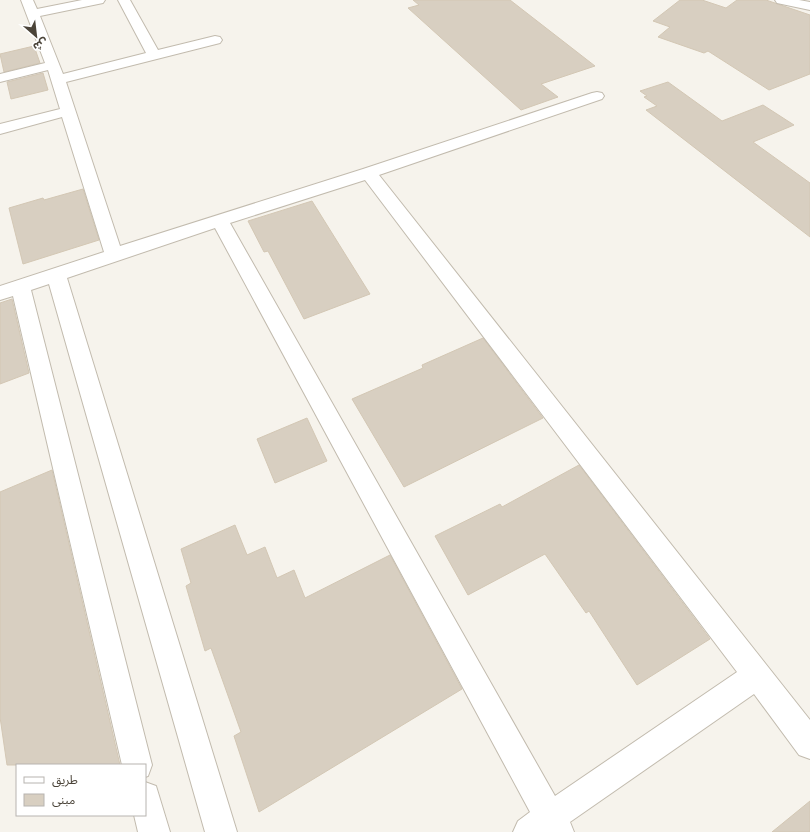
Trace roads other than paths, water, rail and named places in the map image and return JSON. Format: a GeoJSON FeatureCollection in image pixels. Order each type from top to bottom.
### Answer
{"type":"FeatureCollection","features":[{"type":"Feature","properties":{"kind":"street"},"geometry":{"type":"LineString","coordinates":[[27,0],[53,65],[114,255]]}},
{"type":"Feature","properties":{"kind":"street"},"geometry":{"type":"LineString","coordinates":[[33,14],[99,0]]}},
{"type":"Feature","properties":{"kind":"street"},"geometry":{"type":"LineString","coordinates":[[124,0],[154,55]]}},
{"type":"Feature","properties":{"kind":"street"},"geometry":{"type":"LineString","coordinates":[[781,0],[810,6]]}},
{"type":"Feature","properties":{"kind":"street"},"geometry":{"type":"LineString","coordinates":[[58,80],[215,40]]}},
{"type":"Feature","properties":{"kind":"street"},"geometry":{"type":"LineString","coordinates":[[0,78],[53,65]]}},
{"type":"Feature","properties":{"kind":"street"},"geometry":{"type":"LineString","coordinates":[[137,764],[10,289],[369,173],[597,96]]}},
{"type":"Feature","properties":{"kind":"street"},"geometry":{"type":"LineString","coordinates":[[0,129],[68,111]]}},
{"type":"Feature","properties":{"kind":"street"},"geometry":{"type":"LineString","coordinates":[[369,173],[810,744]]}},
{"type":"Feature","properties":{"kind":"street"},"geometry":{"type":"LineString","coordinates":[[220,220],[546,827],[757,675]]}},
{"type":"Feature","properties":{"kind":"street"},"geometry":{"type":"LineString","coordinates":[[56,274],[220,832]]}},
{"type":"Feature","properties":{"kind":"street"},"geometry":{"type":"LineString","coordinates":[[146,801],[154,832]]}}]}
